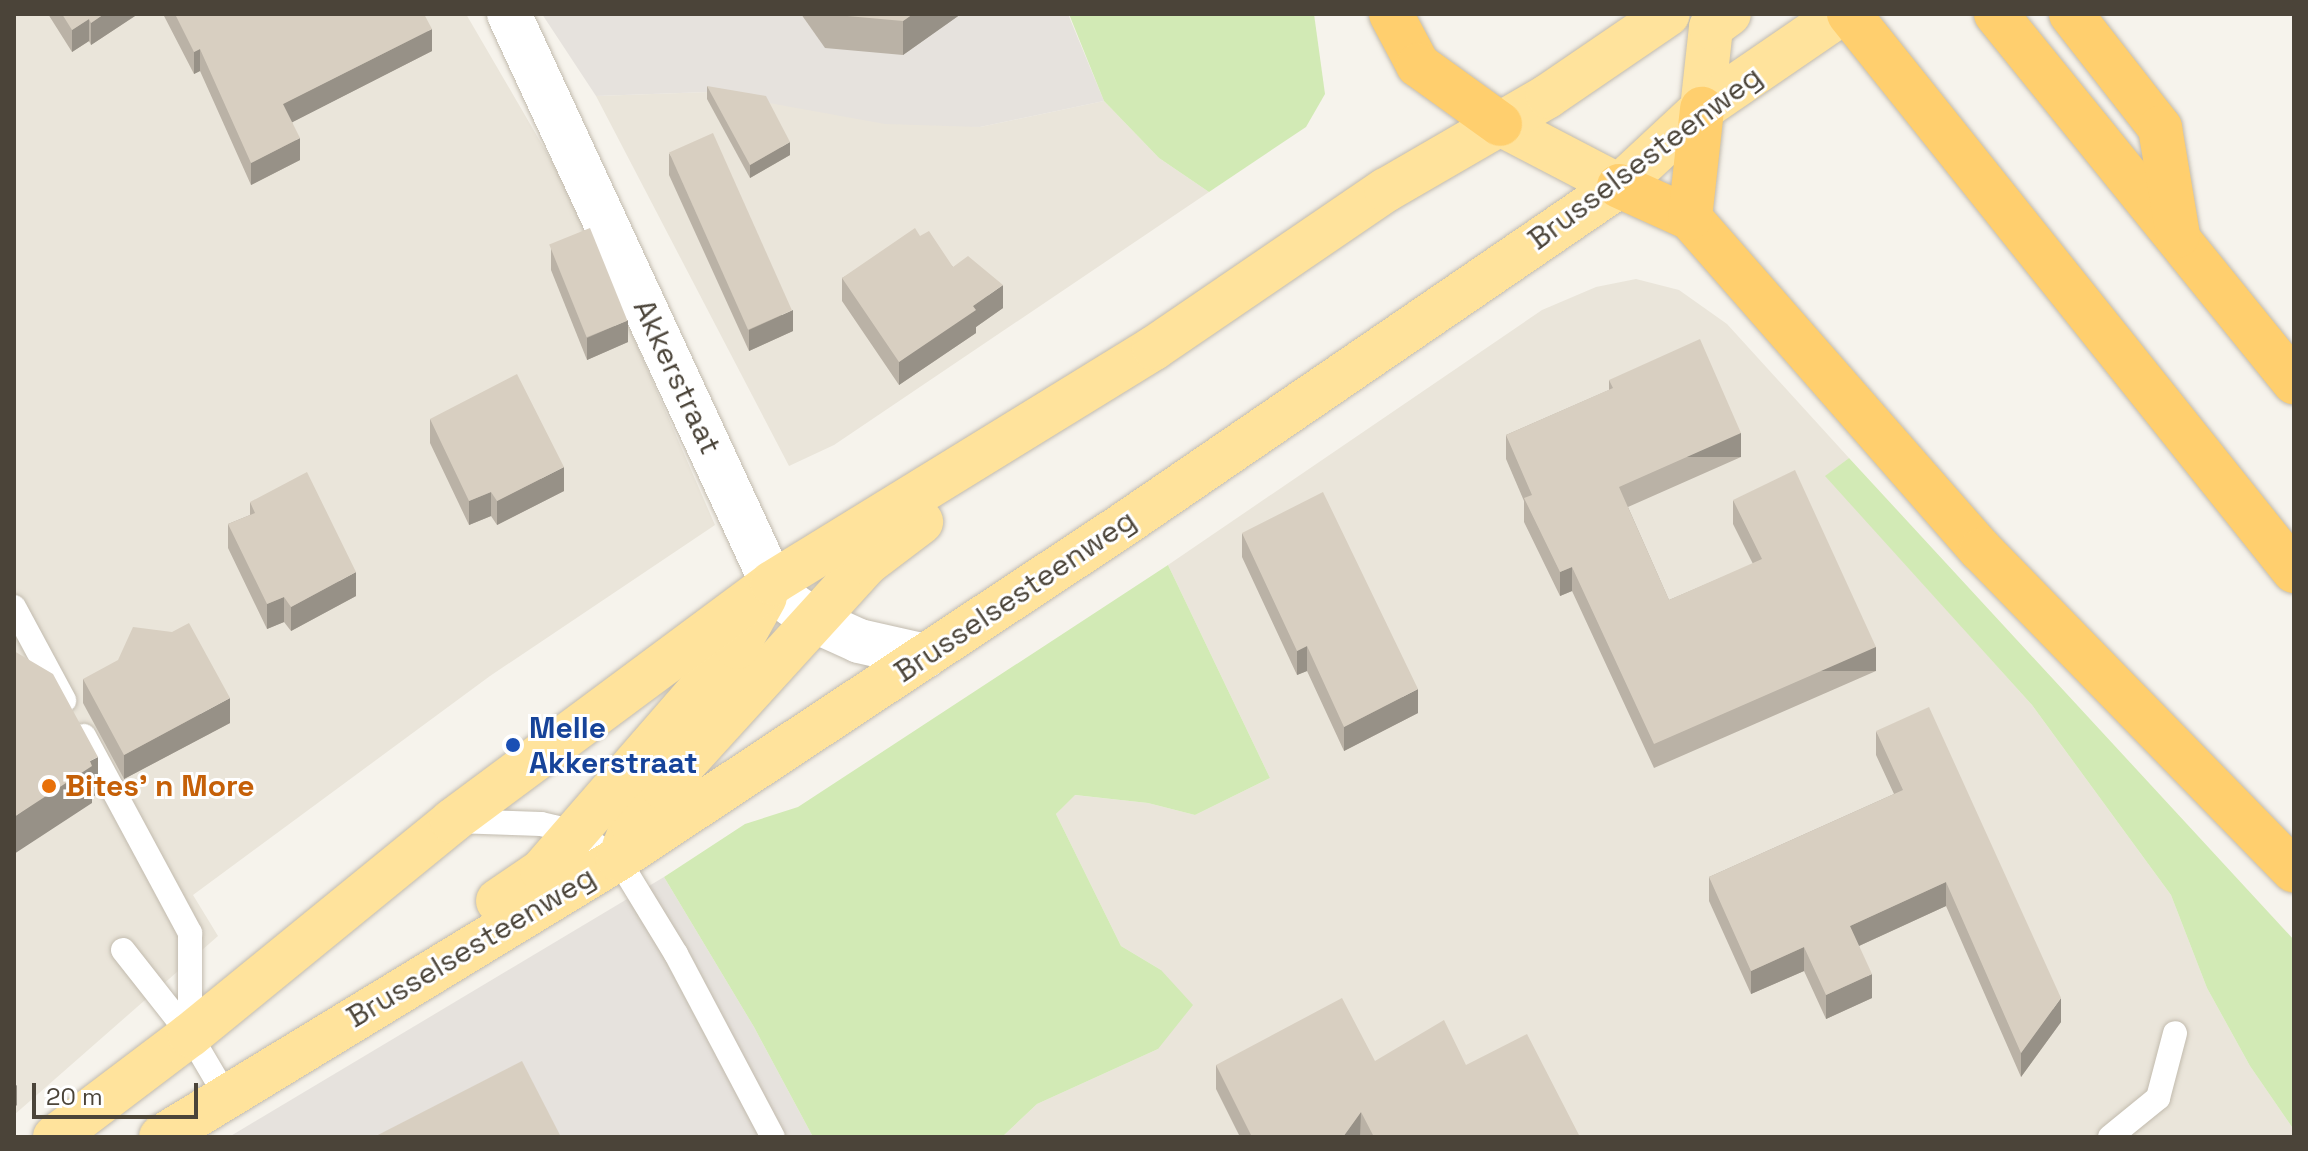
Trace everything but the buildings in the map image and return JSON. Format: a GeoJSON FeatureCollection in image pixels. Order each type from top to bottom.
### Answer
{"type":"FeatureCollection","features":[{"type":"Feature","properties":{"kind":"highway"},"geometry":{"type":"LineString","coordinates":[[1391,14],[1418,65],[1500,124]]}},
{"type":"Feature","properties":{"kind":"highway"},"geometry":{"type":"LineString","coordinates":[[1849,14],[2294,571]]}},
{"type":"Feature","properties":{"kind":"highway"},"geometry":{"type":"LineString","coordinates":[[1996,14],[2294,382]]}},
{"type":"Feature","properties":{"kind":"highway"},"geometry":{"type":"LineString","coordinates":[[2071,14],[2160,128],[2178,236]]}},
{"type":"Feature","properties":{"kind":"highway"},"geometry":{"type":"LineString","coordinates":[[1690,218],[1702,109]]}},
{"type":"Feature","properties":{"kind":"highway"},"geometry":{"type":"LineString","coordinates":[[1619,186],[1690,218],[1981,550],[2294,871]]}},
{"type":"Feature","properties":{"kind":"main road"},"geometry":{"type":"LineString","coordinates":[[618,859],[633,825],[663,787],[867,563],[1154,348],[1386,190],[1500,124],[1668,14]]}},
{"type":"Feature","properties":{"kind":"main road"},"geometry":{"type":"LineString","coordinates":[[1702,109],[1711,27],[1729,14]]}},
{"type":"Feature","properties":{"kind":"main road","name":"Brusselsesteenweg"},"geometry":{"type":"LineString","coordinates":[[161,1137],[618,859],[925,656],[1619,186],[1702,109],[1841,14]]}},
{"type":"Feature","properties":{"kind":"main road"},"geometry":{"type":"LineString","coordinates":[[1500,124],[1619,186]]}},
{"type":"Feature","properties":{"kind":"main road"},"geometry":{"type":"LineString","coordinates":[[55,1137],[190,1035],[452,821],[772,583],[1154,348]]}},
{"type":"Feature","properties":{"kind":"main road"},"geometry":{"type":"LineString","coordinates":[[413,981],[448,936],[542,871],[737,647],[753,625],[772,583]]}},
{"type":"Feature","properties":{"kind":"street","name":"Akkerstraat"},"geometry":{"type":"LineString","coordinates":[[509,14],[772,583],[791,604],[815,621],[859,641],[925,656]]}},
{"type":"Feature","properties":{"kind":"lane"},"geometry":{"type":"LineString","coordinates":[[14,607],[190,933],[190,1035]]}},
{"type":"Feature","properties":{"kind":"lane"},"geometry":{"type":"LineString","coordinates":[[452,821],[541,824],[575,832],[618,859],[676,954],[773,1137]]}},
{"type":"Feature","properties":{"kind":"lane"},"geometry":{"type":"LineString","coordinates":[[123,950],[190,1035],[226,1096]]}},
{"type":"Feature","properties":{"kind":"lane"},"geometry":{"type":"LineString","coordinates":[[2110,1137],[2158,1098],[2175,1033]]}},
{"type":"Feature","properties":{"kind":"shaded area"},"geometry":{"type":"Polygon","coordinates":[[[14,14],[466,14],[572,196],[715,525],[490,676],[193,895],[218,936],[14,1115],[14,14]]]}},
{"type":"Feature","properties":{"kind":"shaded area"},"geometry":{"type":"Polygon","coordinates":[[[542,14],[1068,14],[1104,101],[980,127],[885,124],[708,92],[596,96],[542,14]]]}},
{"type":"Feature","properties":{"kind":"shaded area"},"geometry":{"type":"Polygon","coordinates":[[[708,92],[980,127],[1104,101],[1159,158],[1209,192],[834,445],[789,466],[596,96],[708,92]]]}},
{"type":"Feature","properties":{"kind":"shaded area"},"geometry":{"type":"Polygon","coordinates":[[[1636,279],[1679,290],[1727,324],[1849,458],[1826,476],[2032,705],[2171,895],[2207,988],[2250,1066],[2294,1130],[2294,1137],[1002,1137],[1037,1104],[1158,1049],[1161,970],[1121,946],[1056,814],[1074,795],[1148,803],[1195,815],[1270,778],[1168,565],[1542,310],[1596,287],[1636,279]]]}},
{"type":"Feature","properties":{"kind":"shaded area"},"geometry":{"type":"Polygon","coordinates":[[[664,877],[754,1027],[813,1137],[229,1137],[664,877]]]}},
{"type":"Feature","properties":{"kind":"green space"},"geometry":{"type":"Polygon","coordinates":[[[1069,14],[1314,14],[1325,94],[1306,127],[1209,192],[1159,158],[1104,101],[1069,14]]]}},
{"type":"Feature","properties":{"kind":"green space"},"geometry":{"type":"Polygon","coordinates":[[[1849,458],[2294,940],[2294,1130],[2250,1066],[2207,988],[2171,895],[2032,705],[1825,476],[1849,458]]]}},
{"type":"Feature","properties":{"kind":"green space"},"geometry":{"type":"Polygon","coordinates":[[[1168,565],[1270,778],[1195,815],[1148,803],[1075,795],[1056,814],[1121,946],[1161,970],[1193,1005],[1158,1049],[1037,1104],[1002,1137],[813,1137],[754,1027],[664,877],[745,824],[798,807],[1168,565]]]}},
{"type":"Feature","properties":{"kind":"place","name":"Melle Akkerstraat"},"geometry":{"type":"Point","coordinates":[513,745]}},
{"type":"Feature","properties":{"kind":"place","name":"Bites' n More"},"geometry":{"type":"Point","coordinates":[49,786]}}]}
